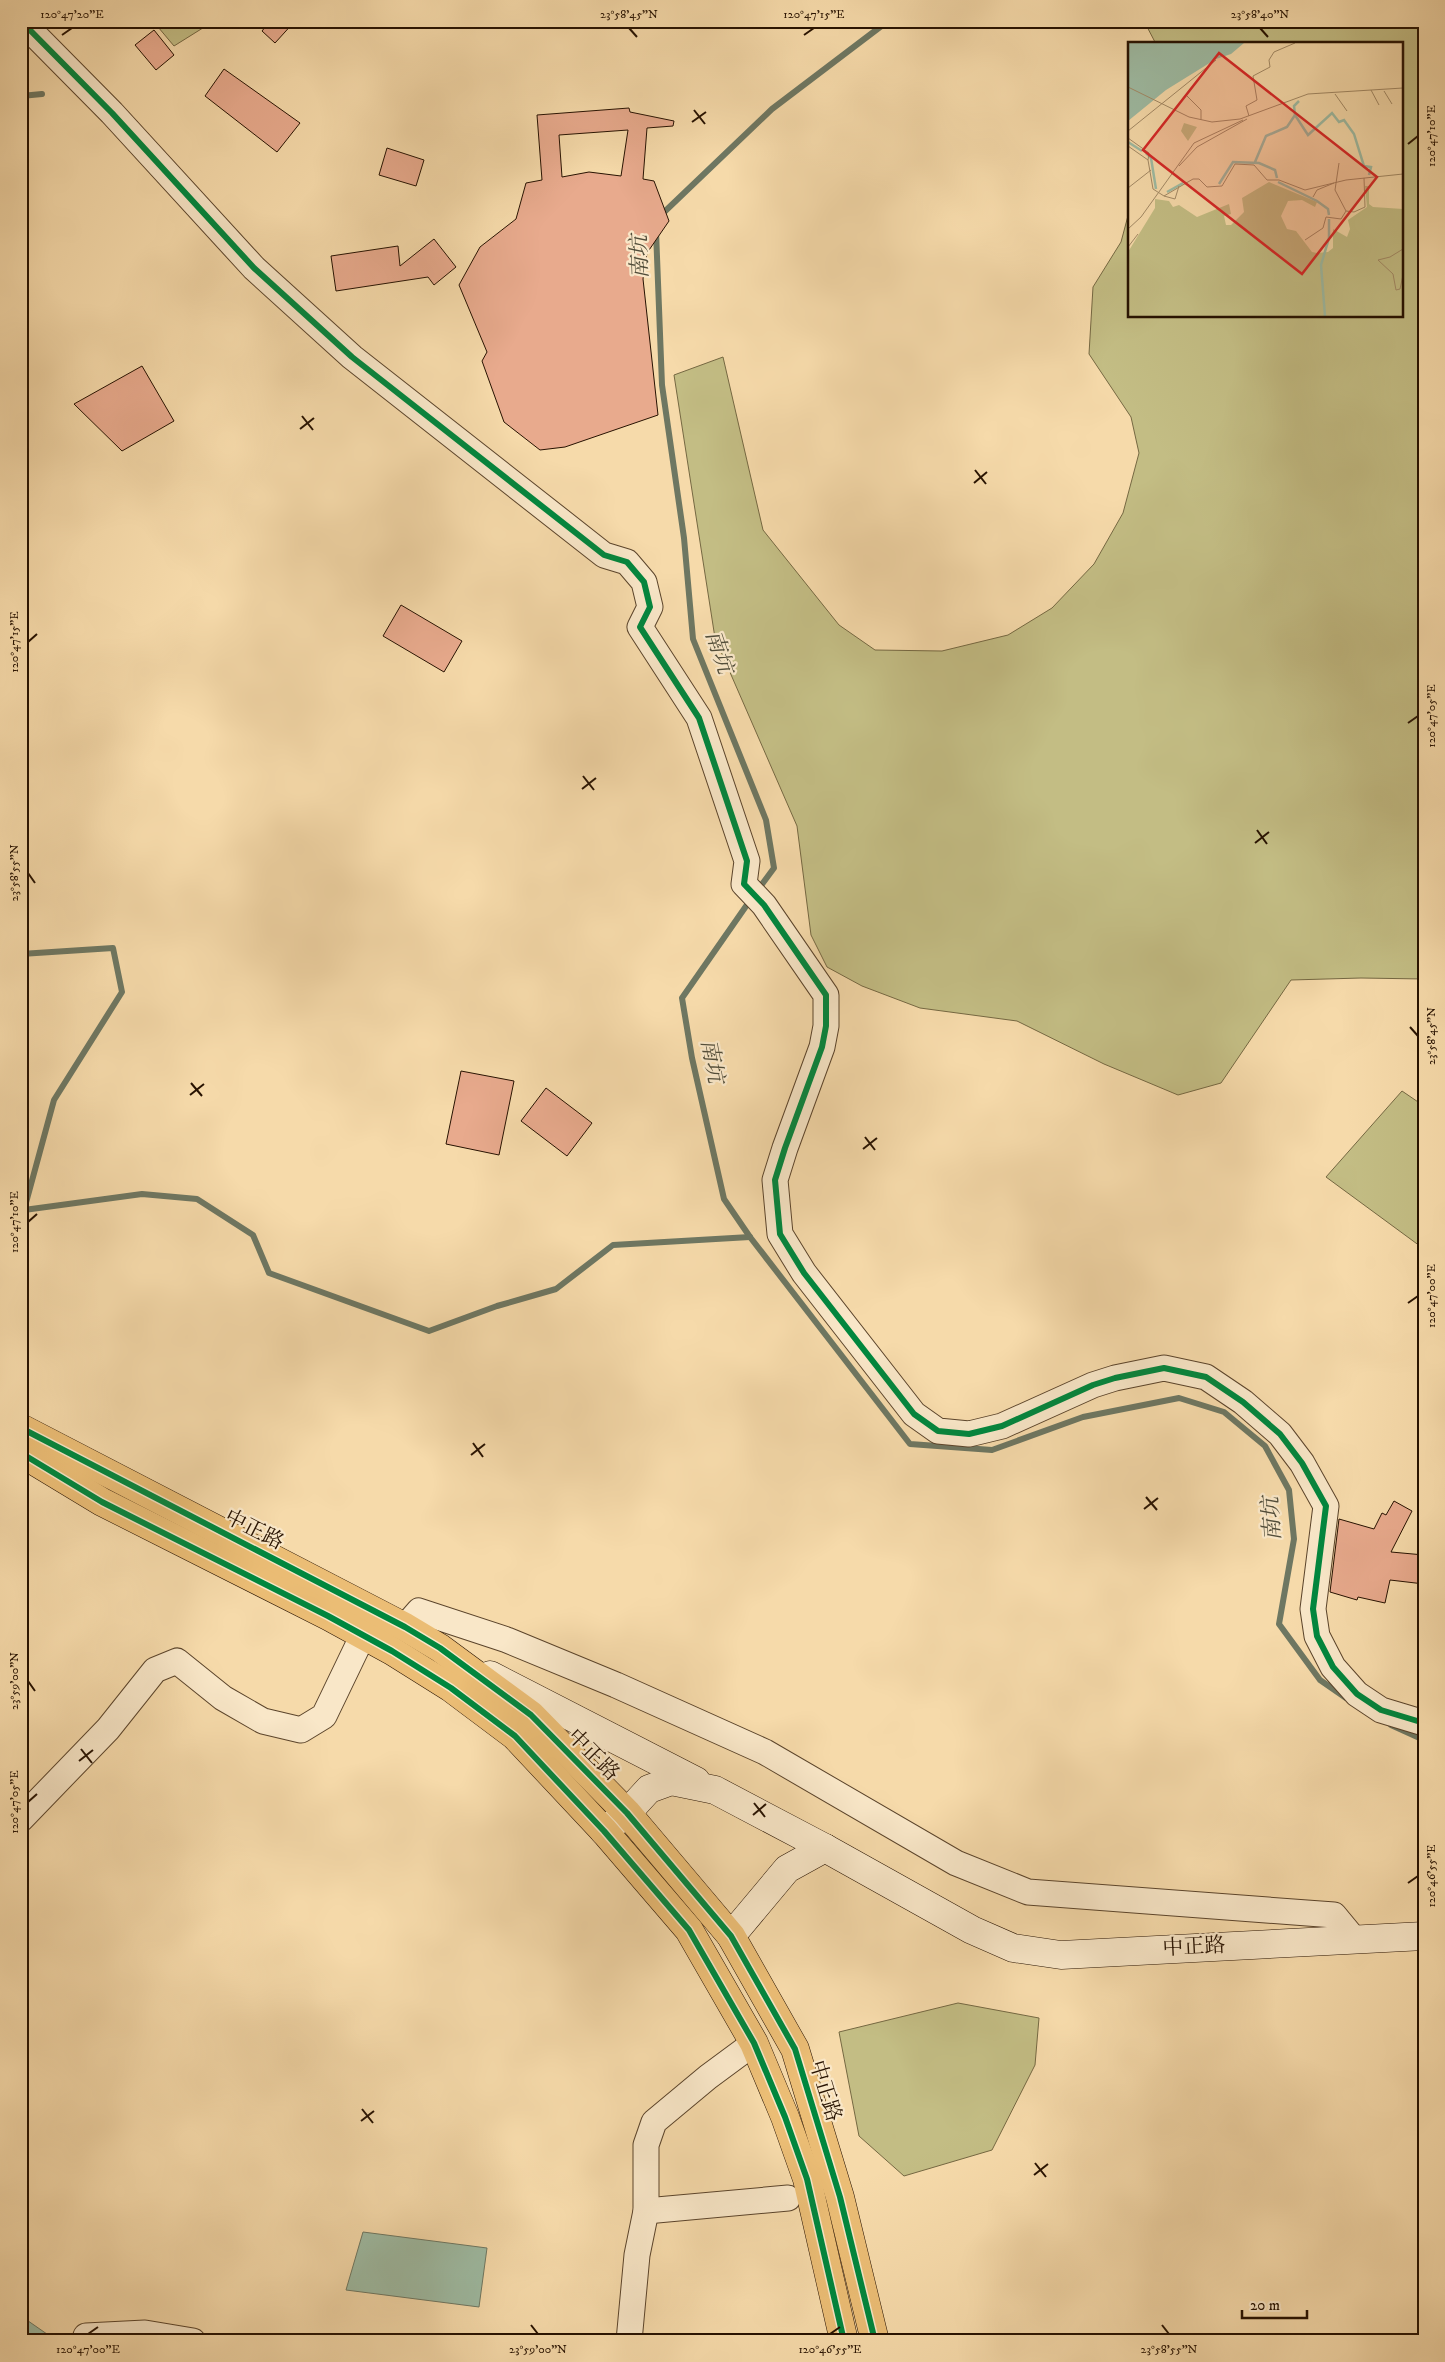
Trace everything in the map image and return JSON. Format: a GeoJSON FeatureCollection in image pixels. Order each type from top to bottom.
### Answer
{"type":"FeatureCollection","features":[{"type":"Feature","properties":{"kind":"main road","name":"中正路"},"geometry":{"type":"LineString","coordinates":[[21,1428],[405,1627],[450,1655],[530,1715],[627,1813],[731,1936],[795,2049],[840,2197],[875,2341]]}},
{"type":"Feature","properties":{"kind":"main road","name":"中正路"},"geometry":{"type":"LineString","coordinates":[[21,1453],[102,1502],[363,1635],[451,1688],[515,1736],[604,1831],[689,1930],[754,2043],[785,2117],[807,2179],[844,2341]]}},
{"type":"Feature","properties":{"kind":"street"},"geometry":{"type":"LineString","coordinates":[[21,21],[112,113],[254,268],[352,357],[604,555],[627,562],[644,582],[650,607],[640,627],[699,718],[747,861],[744,884],[764,905],[826,995],[826,1026],[822,1047],[784,1148],[776,1180],[780,1234],[804,1272],[914,1414],[938,1431],[969,1434],[1002,1426],[1093,1385],[1115,1378],[1164,1368],[1206,1377],[1243,1402],[1280,1434],[1302,1463],[1326,1506],[1313,1609],[1317,1636],[1333,1667],[1357,1694],[1381,1710],[1424,1723]]}},
{"type":"Feature","properties":{"kind":"street"},"geometry":{"type":"LineString","coordinates":[[405,1627],[419,1611],[507,1640],[616,1685],[765,1752],[956,1863],[1028,1892],[1334,1915],[1353,1938]]}},
{"type":"Feature","properties":{"kind":"street"},"geometry":{"type":"LineString","coordinates":[[21,1819],[108,1729],[155,1670],[177,1661],[223,1698],[262,1721],[301,1730],[324,1716],[363,1635]]}},
{"type":"Feature","properties":{"kind":"street"},"geometry":{"type":"LineString","coordinates":[[450,1655],[715,1790]]}},
{"type":"Feature","properties":{"kind":"street","name":"中正路"},"geometry":{"type":"LineString","coordinates":[[604,1831],[627,1813],[649,1788],[671,1781],[715,1790],[826,1848],[972,1930],[1013,1948],[1061,1955],[1353,1938],[1424,1936]]}},
{"type":"Feature","properties":{"kind":"street"},"geometry":{"type":"LineString","coordinates":[[731,1936],[787,1869],[826,1848]]}},
{"type":"Feature","properties":{"kind":"street"},"geometry":{"type":"LineString","coordinates":[[629,2341],[637,2255],[646,2211],[646,2145],[654,2122],[708,2077],[754,2043]]}},
{"type":"Feature","properties":{"kind":"street"},"geometry":{"type":"LineString","coordinates":[[646,2211],[788,2198]]}},
{"type":"Feature","properties":{"kind":"street"},"geometry":{"type":"LineString","coordinates":[[86,2336],[144,2333],[193,2341]]}},
{"type":"Feature","properties":{"kind":"shaded area"},"geometry":{"type":"Polygon","coordinates":[[[153,21],[214,21],[174,46],[153,21]]]}},
{"type":"Feature","properties":{"kind":"shaded area"},"geometry":{"type":"Polygon","coordinates":[[[1144,21],[1424,21],[1424,979],[1291,980],[1221,1083],[1178,1095],[1104,1064],[1017,1021],[920,1008],[862,986],[827,967],[811,935],[797,826],[715,638],[674,375],[723,357],[763,530],[839,625],[875,650],[942,651],[1008,635],[1052,608],[1094,564],[1123,513],[1139,453],[1131,417],[1089,354],[1093,287],[1121,242],[1128,216],[1128,318],[1402,318],[1402,42],[1155,42],[1144,21]]]}},
{"type":"Feature","properties":{"kind":"shaded area"},"geometry":{"type":"Polygon","coordinates":[[[1402,1091],[1424,1106],[1424,1249],[1326,1177],[1402,1091]]]}},
{"type":"Feature","properties":{"kind":"shaded area"},"geometry":{"type":"Polygon","coordinates":[[[958,2003],[1039,2018],[1035,2065],[992,2150],[904,2176],[859,2136],[839,2032],[958,2003]]]}},
{"type":"Feature","properties":{"kind":"shaded area"},"geometry":{"type":"Polygon","coordinates":[[[363,2232],[487,2248],[479,2307],[346,2290],[363,2232]]]}},
{"type":"Feature","properties":{"kind":"shaded area"},"geometry":{"type":"Polygon","coordinates":[[[21,2316],[57,2341],[21,2341],[21,2316]]]}},
{"type":"Feature","properties":{"kind":"building"},"geometry":{"type":"Polygon","coordinates":[[[270,21],[295,21],[275,43],[262,31],[270,21]]]}},
{"type":"Feature","properties":{"kind":"building"},"geometry":{"type":"Polygon","coordinates":[[[154,30],[174,55],[156,70],[135,45],[154,30]]]}},
{"type":"Feature","properties":{"kind":"building"},"geometry":{"type":"Polygon","coordinates":[[[224,69],[300,123],[277,152],[205,96],[224,69]]]}},
{"type":"Feature","properties":{"kind":"building"},"geometry":{"type":"Polygon","coordinates":[[[629,108],[630,112],[674,121],[673,126],[647,128],[643,179],[654,181],[669,221],[647,253],[643,279],[658,415],[565,447],[540,450],[504,422],[482,361],[487,352],[459,285],[480,247],[516,219],[526,183],[542,180],[537,115],[629,108]],[[628,130],[559,135],[562,177],[589,172],[621,176],[628,130]]]}},
{"type":"Feature","properties":{"kind":"building"},"geometry":{"type":"Polygon","coordinates":[[[387,148],[424,160],[416,186],[379,175],[387,148]]]}},
{"type":"Feature","properties":{"kind":"building"},"geometry":{"type":"Polygon","coordinates":[[[434,239],[456,267],[434,285],[428,277],[336,291],[331,256],[398,246],[400,266],[434,239]]]}},
{"type":"Feature","properties":{"kind":"building"},"geometry":{"type":"Polygon","coordinates":[[[142,366],[174,421],[122,451],[74,404],[142,366]]]}},
{"type":"Feature","properties":{"kind":"building"},"geometry":{"type":"Polygon","coordinates":[[[401,605],[462,641],[444,672],[383,636],[401,605]]]}},
{"type":"Feature","properties":{"kind":"building"},"geometry":{"type":"Polygon","coordinates":[[[461,1071],[514,1081],[499,1155],[446,1144],[461,1071]]]}},
{"type":"Feature","properties":{"kind":"building"},"geometry":{"type":"Polygon","coordinates":[[[546,1088],[592,1123],[567,1156],[521,1121],[546,1088]]]}},
{"type":"Feature","properties":{"kind":"building"},"geometry":{"type":"Polygon","coordinates":[[[1394,1501],[1412,1511],[1391,1552],[1424,1555],[1424,1584],[1390,1580],[1385,1603],[1358,1597],[1357,1600],[1330,1592],[1339,1519],[1374,1529],[1382,1513],[1386,1515],[1394,1501]]]}},
{"type":"Feature","properties":{"kind":"waterway","name":"南坑"},"geometry":{"type":"LineString","coordinates":[[659,217],[772,109],[888,21]]}},
{"type":"Feature","properties":{"kind":"waterway"},"geometry":{"type":"LineString","coordinates":[[21,96],[42,94]]}},
{"type":"Feature","properties":{"kind":"waterway","name":"南坑"},"geometry":{"type":"LineString","coordinates":[[656,231],[662,385],[684,538],[693,639],[766,820],[774,868],[757,891]]}},
{"type":"Feature","properties":{"kind":"waterway","name":"南坑"},"geometry":{"type":"LineString","coordinates":[[751,899],[682,998],[692,1058],[724,1199],[750,1237],[910,1444],[992,1450],[1083,1417],[1179,1398],[1224,1412],[1265,1446],[1289,1490],[1294,1539],[1279,1624],[1320,1680],[1346,1698]]}},
{"type":"Feature","properties":{"kind":"waterway"},"geometry":{"type":"LineString","coordinates":[[21,954],[113,948],[122,992],[54,1100],[24,1210],[142,1194],[197,1199],[253,1235],[269,1273],[429,1331],[497,1306],[556,1289],[613,1245],[750,1237]]}},
{"type":"Feature","properties":{"kind":"waterway","name":"南坑"},"geometry":{"type":"LineString","coordinates":[[1391,1725],[1424,1740]]}},
{"type":"Feature","properties":{"kind":"cycle path"},"geometry":{"type":"LineString","coordinates":[[21,21],[112,113],[254,268],[352,357],[604,555],[627,562],[644,582],[650,607],[640,627],[699,718],[747,861],[744,884],[764,905],[826,995],[826,1026],[822,1047],[775,1180],[780,1234],[804,1273],[914,1414],[938,1431],[969,1434],[1002,1426],[1093,1385],[1115,1378],[1164,1368],[1206,1377],[1243,1402],[1280,1434],[1302,1463],[1326,1506],[1313,1609],[1317,1636],[1333,1667],[1357,1694],[1381,1710],[1424,1723]]}},
{"type":"Feature","properties":{"kind":"cycle path"},"geometry":{"type":"LineString","coordinates":[[21,1428],[405,1627],[440,1648],[531,1715],[627,1813],[731,1936],[795,2049],[840,2197],[875,2341]]}},
{"type":"Feature","properties":{"kind":"cycle path"},"geometry":{"type":"LineString","coordinates":[[21,1453],[102,1502],[328,1616],[392,1651],[451,1688],[515,1736],[604,1831],[689,1930],[754,2043],[785,2117],[807,2179],[844,2341]]}}]}
